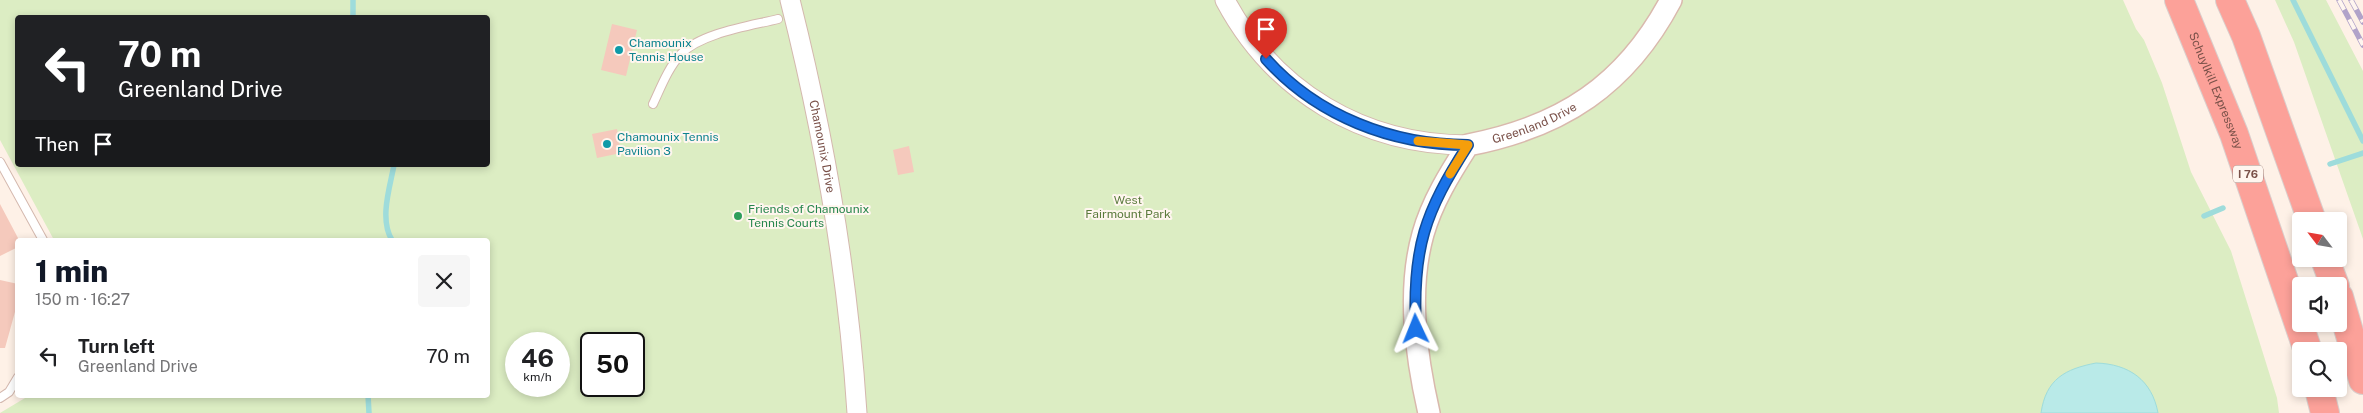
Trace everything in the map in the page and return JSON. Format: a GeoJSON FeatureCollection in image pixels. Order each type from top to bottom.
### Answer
{"type":"FeatureCollection","features":[{"type":"Feature","properties":{"kind":"highway","name":"Schuylkill Expressway"},"geometry":{"type":"LineString","coordinates":[[2179,0],[2234,134],[2305,342]]}},
{"type":"Feature","properties":{"kind":"highway"},"geometry":{"type":"LineString","coordinates":[[2230,0],[2246,36],[2309,212]]}},
{"type":"Feature","properties":{"kind":"highway"},"geometry":{"type":"LineString","coordinates":[[2347,325],[2363,380]]}},
{"type":"Feature","properties":{"kind":"highway"},"geometry":{"type":"LineString","coordinates":[[2321,397],[2325,413]]}},
{"type":"Feature","properties":{"kind":"main road","name":"Greenland Drive"},"geometry":{"type":"LineString","coordinates":[[1468,145],[1534,127],[1578,105],[1611,80],[1632,59],[1657,25],[1671,0]]}},
{"type":"Feature","properties":{"kind":"main road"},"geometry":{"type":"LineString","coordinates":[[1429,413],[1417,341],[1415,287],[1417,261],[1432,209],[1468,145]]}},
{"type":"Feature","properties":{"kind":"street","name":"Chamounix Drive"},"geometry":{"type":"LineString","coordinates":[[790,0],[830,187],[853,350],[857,413]]}},
{"type":"Feature","properties":{"kind":"street","name":"Greenland Drive"},"geometry":{"type":"LineString","coordinates":[[1224,0],[1259,51],[1293,86],[1313,100],[1358,124],[1407,139],[1446,145],[1468,145]]}},
{"type":"Feature","properties":{"kind":"lane"},"geometry":{"type":"LineString","coordinates":[[653,104],[674,63],[690,46],[720,34],[778,19]]}},
{"type":"Feature","properties":{"kind":"lane"},"geometry":{"type":"LineString","coordinates":[[0,162],[42,238]]}},
{"type":"Feature","properties":{"kind":"lane"},"geometry":{"type":"LineString","coordinates":[[0,398],[9,392],[15,381]]}},
{"type":"Feature","properties":{"kind":"green space","name":"West Fairmount Park"},"geometry":{"type":"Polygon","coordinates":[[[0,0],[2123,0],[2136,29],[2144,40],[2162,83],[2191,172],[2231,251],[2277,398],[2279,413],[0,413],[25,398],[490,398],[490,238],[53,238],[0,140],[0,0]]]}},
{"type":"Feature","properties":{"kind":"green space"},"geometry":{"type":"Polygon","coordinates":[[[2275,0],[2326,0],[2363,71],[2363,239],[2294,42],[2275,0]]]}},
{"type":"Feature","properties":{"kind":"water"},"geometry":{"type":"Polygon","coordinates":[[[2096,363],[2119,367],[2137,376],[2150,391],[2158,413],[2041,413],[2047,392],[2052,384],[2066,372],[2096,363]]]}},
{"type":"Feature","properties":{"kind":"building","name":"Chamounix Tennis House"},"geometry":{"type":"Polygon","coordinates":[[[612,24],[637,30],[626,76],[601,70],[612,24]]]}},
{"type":"Feature","properties":{"kind":"building","name":"Chamounix Tennis Pavilion 3"},"geometry":{"type":"Polygon","coordinates":[[[617,129],[621,153],[597,158],[592,134],[617,129]]]}},
{"type":"Feature","properties":{"kind":"building"},"geometry":{"type":"Polygon","coordinates":[[[909,146],[914,172],[898,175],[893,150],[909,146]]]}},
{"type":"Feature","properties":{"kind":"building"},"geometry":{"type":"Polygon","coordinates":[[[0,204],[18,238],[15,238],[15,248],[0,256],[0,204]]]}},
{"type":"Feature","properties":{"kind":"building"},"geometry":{"type":"Polygon","coordinates":[[[0,280],[15,283],[15,312],[5,348],[0,348],[0,280]]]}},
{"type":"Feature","properties":{"kind":"waterway"},"geometry":{"type":"LineString","coordinates":[[353,0],[353,15]]}},
{"type":"Feature","properties":{"kind":"waterway"},"geometry":{"type":"LineString","coordinates":[[2293,0],[2363,141]]}},
{"type":"Feature","properties":{"kind":"waterway"},"geometry":{"type":"LineString","coordinates":[[2330,164],[2363,153]]}},
{"type":"Feature","properties":{"kind":"waterway"},"geometry":{"type":"LineString","coordinates":[[391,238],[386,223],[386,213],[394,167]]}},
{"type":"Feature","properties":{"kind":"waterway"},"geometry":{"type":"LineString","coordinates":[[2204,216],[2223,208]]}},
{"type":"Feature","properties":{"kind":"waterway"},"geometry":{"type":"LineString","coordinates":[[368,398],[369,413]]}},
{"type":"Feature","properties":{"kind":"railway"},"geometry":{"type":"LineString","coordinates":[[2339,0],[2363,45]]}},
{"type":"Feature","properties":{"kind":"railway"},"geometry":{"type":"LineString","coordinates":[[2351,0],[2363,22]]}},
{"type":"Feature","properties":{"kind":"slow traffic"},"geometry":{"type":"LineString","coordinates":[[1418,141],[1446,145],[1468,145],[1450,174]]}},
{"type":"Feature","properties":{"kind":"place","name":"Chamounix Tennis House"},"geometry":{"type":"Point","coordinates":[619,50]}},
{"type":"Feature","properties":{"kind":"place","name":"Chamounix Tennis Pavilion 3"},"geometry":{"type":"Point","coordinates":[607,144]}},
{"type":"Feature","properties":{"kind":"place","name":"Friends of Chamounix Tennis Courts"},"geometry":{"type":"Point","coordinates":[738,216]}},
{"type":"Feature","properties":{"kind":"route"},"geometry":{"type":"LineString","coordinates":[[1266,59],[1293,86],[1313,100],[1358,124],[1426,143],[1468,145],[1432,209],[1423,233],[1417,261],[1415,287],[1416,329]]}}]}
